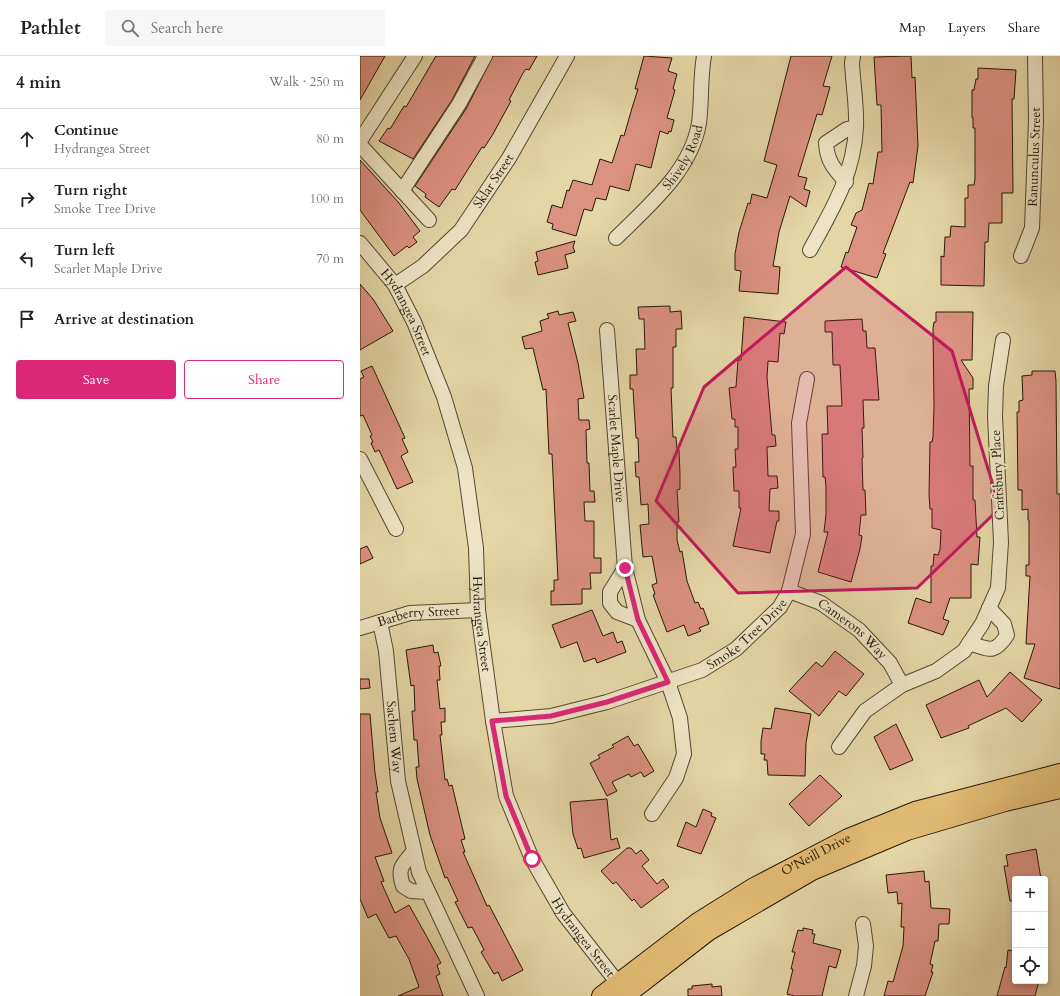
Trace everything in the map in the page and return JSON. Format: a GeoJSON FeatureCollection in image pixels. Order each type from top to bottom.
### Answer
{"type":"FeatureCollection","features":[{"type":"Feature","properties":{"kind":"main road","name":"O'Neill Drive"},"geometry":{"type":"LineString","coordinates":[[623,991],[698,922],[754,887],[848,838],[915,811],[1060,773]]}},
{"type":"Feature","properties":{"kind":"main road","name":"O'Neill Drive"},"geometry":{"type":"LineString","coordinates":[[601,996],[623,991],[709,931],[812,871],[907,831],[1005,802],[1060,790]]}},
{"type":"Feature","properties":{"kind":"street"},"geometry":{"type":"LineString","coordinates":[[360,141],[415,56]]}},
{"type":"Feature","properties":{"kind":"street"},"geometry":{"type":"LineString","coordinates":[[402,190],[459,104],[485,56]]}},
{"type":"Feature","properties":{"kind":"street","name":"Sklar Street"},"geometry":{"type":"LineString","coordinates":[[395,285],[423,266],[461,230],[509,158],[567,56]]}},
{"type":"Feature","properties":{"kind":"street","name":"Shively Road"},"geometry":{"type":"LineString","coordinates":[[616,238],[650,204],[684,165],[699,124],[704,56]]}},
{"type":"Feature","properties":{"kind":"street"},"geometry":{"type":"LineString","coordinates":[[810,250],[846,182],[853,152],[856,126],[852,63],[853,56]]}},
{"type":"Feature","properties":{"kind":"street","name":"Ranunculus Street"},"geometry":{"type":"LineString","coordinates":[[1021,256],[1032,228],[1036,120],[1035,56]]}},
{"type":"Feature","properties":{"kind":"street"},"geometry":{"type":"LineString","coordinates":[[846,182],[834,168],[826,155],[826,143],[847,129],[856,126]]}},
{"type":"Feature","properties":{"kind":"street"},"geometry":{"type":"LineString","coordinates":[[360,145],[429,220]]}},
{"type":"Feature","properties":{"kind":"street","name":"Hydrangea Street"},"geometry":{"type":"LineString","coordinates":[[360,243],[395,285],[414,322],[444,397],[464,468],[476,548],[478,610],[492,721],[506,796],[532,859],[563,913],[623,991]]}},
{"type":"Feature","properties":{"kind":"street","name":"Scarlet Maple Drive"},"geometry":{"type":"LineString","coordinates":[[607,330],[625,568],[638,620],[668,682],[680,718],[684,754],[676,778],[652,814]]}},
{"type":"Feature","properties":{"kind":"street","name":"Craftsbury Place"},"geometry":{"type":"LineString","coordinates":[[839,747],[865,711],[902,685],[936,671],[964,651],[982,624],[998,588],[1001,542],[995,416],[996,386],[1003,340]]}},
{"type":"Feature","properties":{"kind":"street","name":"Smoke Tree Drive"},"geometry":{"type":"LineString","coordinates":[[492,721],[551,716],[607,702],[702,670],[736,650],[780,607],[789,591],[804,534],[799,424],[807,379]]}},
{"type":"Feature","properties":{"kind":"street"},"geometry":{"type":"LineString","coordinates":[[360,459],[396,529]]}},
{"type":"Feature","properties":{"kind":"street"},"geometry":{"type":"LineString","coordinates":[[625,568],[610,592],[610,603],[617,612],[638,620]]}},
{"type":"Feature","properties":{"kind":"street","name":"Camerons Way"},"geometry":{"type":"LineString","coordinates":[[789,591],[821,602],[860,630],[890,663],[902,685]]}},
{"type":"Feature","properties":{"kind":"street"},"geometry":{"type":"LineString","coordinates":[[969,643],[990,650],[1000,646],[1007,635],[1004,624],[989,608]]}},
{"type":"Feature","properties":{"kind":"street","name":"Barberry Street"},"geometry":{"type":"LineString","coordinates":[[360,628],[410,613],[478,610]]}},
{"type":"Feature","properties":{"kind":"street","name":"Sachem Way"},"geometry":{"type":"LineString","coordinates":[[380,622],[386,651],[398,781],[419,872],[477,996]]}},
{"type":"Feature","properties":{"kind":"street"},"geometry":{"type":"LineString","coordinates":[[414,851],[402,865],[399,874],[403,886],[412,891],[428,892]]}},
{"type":"Feature","properties":{"kind":"street"},"geometry":{"type":"LineString","coordinates":[[856,996],[864,966],[866,946],[863,924]]}},
{"type":"Feature","properties":{"kind":"highlighted area"},"geometry":{"type":"Polygon","coordinates":[[[846,267],[952,351],[1000,508],[917,588],[738,593],[656,501],[704,387],[846,267]]]}},
{"type":"Feature","properties":{"kind":"building"},"geometry":{"type":"Polygon","coordinates":[[[360,56],[385,56],[360,100],[360,56]]]}},
{"type":"Feature","properties":{"kind":"building"},"geometry":{"type":"Polygon","coordinates":[[[436,56],[475,56],[452,100],[413,159],[379,141],[388,128],[390,129],[404,106],[406,107],[436,56]]]}},
{"type":"Feature","properties":{"kind":"building"},"geometry":{"type":"Polygon","coordinates":[[[493,56],[537,56],[529,70],[526,69],[523,73],[509,100],[511,101],[484,148],[482,147],[455,190],[452,189],[439,207],[425,197],[426,194],[415,186],[466,109],[493,56]]]}},
{"type":"Feature","properties":{"kind":"building"},"geometry":{"type":"Polygon","coordinates":[[[644,56],[672,58],[668,71],[677,74],[673,89],[675,90],[667,118],[674,120],[671,132],[669,131],[668,134],[660,131],[651,168],[636,164],[629,191],[610,186],[606,200],[596,198],[592,211],[584,209],[576,236],[552,229],[553,224],[547,222],[552,205],[562,208],[567,190],[569,191],[573,180],[592,185],[600,159],[612,163],[621,135],[624,136],[638,89],[635,89],[644,56]]]}},
{"type":"Feature","properties":{"kind":"building"},"geometry":{"type":"Polygon","coordinates":[[[791,56],[832,56],[823,86],[830,87],[822,115],[817,114],[798,176],[807,178],[804,189],[810,191],[806,207],[790,196],[779,232],[773,266],[780,267],[778,294],[739,291],[741,271],[735,270],[735,254],[739,232],[748,203],[750,204],[752,194],[767,198],[777,165],[764,161],[791,56]]]}},
{"type":"Feature","properties":{"kind":"building"},"geometry":{"type":"Polygon","coordinates":[[[911,56],[912,78],[915,77],[918,146],[913,183],[910,182],[883,253],[886,254],[877,278],[841,267],[846,252],[848,253],[857,227],[851,225],[856,213],[862,210],[869,183],[873,184],[878,152],[882,152],[881,105],[877,105],[874,57],[911,56]]]}},
{"type":"Feature","properties":{"kind":"building"},"geometry":{"type":"Polygon","coordinates":[[[978,68],[1016,70],[1014,99],[1012,99],[1013,193],[1002,193],[1002,223],[989,223],[988,242],[985,242],[984,286],[941,285],[941,256],[944,257],[945,237],[950,237],[951,226],[965,227],[965,198],[968,198],[968,185],[974,185],[975,128],[973,128],[972,118],[972,90],[974,90],[976,79],[978,79],[978,68]]]}},
{"type":"Feature","properties":{"kind":"building"},"geometry":{"type":"Polygon","coordinates":[[[360,160],[399,203],[420,231],[413,237],[417,242],[409,248],[407,246],[394,256],[360,210],[360,160]]]}},
{"type":"Feature","properties":{"kind":"building"},"geometry":{"type":"Polygon","coordinates":[[[575,241],[573,247],[575,252],[565,255],[568,268],[538,275],[535,262],[538,261],[536,252],[575,241]]]}},
{"type":"Feature","properties":{"kind":"building"},"geometry":{"type":"Polygon","coordinates":[[[360,284],[373,299],[393,331],[360,350],[360,284]]]}},
{"type":"Feature","properties":{"kind":"building"},"geometry":{"type":"Polygon","coordinates":[[[670,306],[670,312],[681,311],[682,329],[676,329],[676,347],[673,347],[673,388],[671,388],[673,437],[676,437],[677,450],[679,450],[680,475],[680,489],[677,490],[679,522],[677,522],[677,540],[680,552],[682,551],[687,581],[695,603],[698,602],[701,609],[703,608],[709,624],[699,628],[701,631],[688,636],[684,625],[667,632],[653,595],[655,594],[652,585],[657,583],[652,556],[643,557],[640,525],[649,524],[648,504],[641,505],[639,477],[636,477],[635,462],[639,462],[638,438],[636,438],[633,389],[630,389],[630,375],[637,375],[636,349],[645,349],[644,319],[639,319],[638,307],[670,306]]]}},
{"type":"Feature","properties":{"kind":"building"},"geometry":{"type":"Polygon","coordinates":[[[558,311],[559,315],[573,312],[576,321],[568,323],[578,363],[584,398],[578,399],[579,420],[589,420],[590,429],[586,430],[587,463],[589,463],[590,491],[594,491],[595,502],[584,502],[585,521],[594,521],[594,558],[601,558],[601,573],[590,573],[591,589],[582,589],[582,604],[551,605],[551,591],[554,591],[554,580],[558,580],[552,454],[549,454],[546,389],[543,390],[533,348],[525,349],[522,337],[542,331],[540,321],[549,318],[547,314],[558,311]]]}},
{"type":"Feature","properties":{"kind":"building"},"geometry":{"type":"Polygon","coordinates":[[[936,312],[973,312],[972,360],[961,360],[973,378],[973,389],[969,389],[970,466],[973,466],[973,500],[975,500],[977,537],[980,537],[978,565],[971,564],[971,598],[950,598],[943,619],[949,621],[943,635],[908,623],[916,598],[931,603],[931,566],[933,566],[934,554],[938,555],[940,550],[941,530],[932,528],[932,509],[930,509],[929,495],[930,442],[932,442],[933,437],[934,406],[933,328],[934,322],[936,322],[936,312]]]}},
{"type":"Feature","properties":{"kind":"building"},"geometry":{"type":"Polygon","coordinates":[[[744,317],[786,322],[784,334],[780,333],[778,362],[768,361],[767,377],[772,435],[775,435],[776,446],[767,447],[768,476],[777,476],[778,488],[770,489],[769,511],[779,511],[779,521],[777,521],[770,553],[733,546],[741,508],[739,508],[739,491],[734,491],[733,467],[736,467],[735,449],[738,449],[738,427],[735,427],[735,419],[732,419],[729,388],[736,387],[738,360],[741,360],[744,317]]]}},
{"type":"Feature","properties":{"kind":"building"},"geometry":{"type":"Polygon","coordinates":[[[862,319],[863,331],[866,331],[867,348],[875,348],[879,400],[863,400],[864,428],[862,428],[862,458],[863,490],[865,490],[866,515],[861,515],[859,535],[862,536],[851,582],[818,572],[828,532],[824,532],[826,514],[826,486],[825,477],[823,477],[822,434],[828,434],[827,406],[842,406],[840,365],[833,365],[832,332],[825,332],[825,321],[862,319]]]}},
{"type":"Feature","properties":{"kind":"building"},"geometry":{"type":"Polygon","coordinates":[[[372,366],[405,438],[402,439],[408,452],[401,456],[413,482],[397,489],[379,450],[375,452],[371,443],[373,442],[370,436],[372,435],[363,415],[360,416],[360,379],[364,377],[361,371],[372,366]]]}},
{"type":"Feature","properties":{"kind":"building"},"geometry":{"type":"Polygon","coordinates":[[[1032,371],[1055,371],[1056,381],[1057,494],[1060,494],[1060,689],[1024,678],[1035,644],[1026,644],[1030,576],[1026,576],[1026,565],[1029,565],[1029,520],[1028,509],[1022,510],[1022,490],[1018,490],[1017,412],[1019,412],[1019,401],[1023,400],[1022,376],[1032,375],[1032,371]]]}},
{"type":"Feature","properties":{"kind":"building"},"geometry":{"type":"Polygon","coordinates":[[[367,546],[373,558],[360,564],[360,549],[367,546]]]}},
{"type":"Feature","properties":{"kind":"building"},"geometry":{"type":"Polygon","coordinates":[[[592,610],[603,636],[613,632],[617,643],[622,641],[626,652],[597,663],[595,658],[584,662],[577,642],[561,648],[552,625],[592,610]]]}},
{"type":"Feature","properties":{"kind":"building"},"geometry":{"type":"Polygon","coordinates":[[[433,645],[434,653],[438,652],[441,666],[439,666],[440,680],[437,680],[440,709],[445,708],[445,722],[441,722],[442,735],[440,735],[445,780],[447,779],[449,786],[452,785],[465,839],[461,840],[465,852],[463,852],[487,906],[489,905],[523,970],[502,981],[498,972],[494,974],[481,952],[484,950],[472,927],[468,928],[455,902],[458,901],[447,877],[445,878],[430,835],[417,779],[416,767],[419,767],[417,740],[414,740],[412,711],[415,711],[414,685],[411,686],[406,650],[433,645]]]}},
{"type":"Feature","properties":{"kind":"building"},"geometry":{"type":"Polygon","coordinates":[[[835,651],[864,674],[846,696],[839,691],[819,716],[789,691],[816,662],[822,667],[835,651]]]}},
{"type":"Feature","properties":{"kind":"building"},"geometry":{"type":"Polygon","coordinates":[[[1010,672],[1042,700],[1022,722],[1006,708],[968,726],[969,728],[941,738],[926,705],[979,680],[987,697],[1010,672]]]}},
{"type":"Feature","properties":{"kind":"building"},"geometry":{"type":"Polygon","coordinates":[[[360,679],[369,679],[370,688],[360,689],[360,679]]]}},
{"type":"Feature","properties":{"kind":"building"},"geometry":{"type":"Polygon","coordinates":[[[775,708],[811,714],[806,743],[805,776],[768,775],[767,760],[764,760],[765,754],[761,754],[761,741],[763,728],[771,729],[775,708]]]}},
{"type":"Feature","properties":{"kind":"building"},"geometry":{"type":"Polygon","coordinates":[[[360,714],[370,714],[378,792],[376,792],[380,818],[392,853],[375,857],[384,881],[381,882],[395,913],[409,905],[427,937],[441,963],[437,965],[440,974],[436,976],[443,996],[398,996],[419,987],[409,959],[396,936],[389,938],[376,914],[368,918],[360,899],[360,714]]]}},
{"type":"Feature","properties":{"kind":"building"},"geometry":{"type":"Polygon","coordinates":[[[896,724],[913,760],[890,770],[874,737],[896,724]]]}},
{"type":"Feature","properties":{"kind":"building"},"geometry":{"type":"Polygon","coordinates":[[[628,736],[634,746],[638,744],[654,771],[644,777],[641,772],[631,777],[629,774],[612,782],[617,791],[607,796],[590,763],[600,758],[598,755],[614,747],[612,745],[628,736]]]}},
{"type":"Feature","properties":{"kind":"building"},"geometry":{"type":"Polygon","coordinates":[[[820,775],[842,796],[809,826],[789,804],[820,775]]]}},
{"type":"Feature","properties":{"kind":"building"},"geometry":{"type":"Polygon","coordinates":[[[607,799],[611,840],[617,838],[620,848],[584,858],[581,848],[578,849],[573,834],[570,802],[607,799]]]}},
{"type":"Feature","properties":{"kind":"building"},"geometry":{"type":"Polygon","coordinates":[[[703,809],[712,813],[711,816],[716,818],[701,854],[677,846],[686,822],[696,827],[703,809]]]}},
{"type":"Feature","properties":{"kind":"building"},"geometry":{"type":"Polygon","coordinates":[[[627,848],[631,848],[636,854],[641,850],[649,860],[642,866],[657,884],[663,879],[669,887],[641,908],[634,899],[632,901],[616,882],[613,884],[601,871],[627,848]]]}},
{"type":"Feature","properties":{"kind":"building"},"geometry":{"type":"Polygon","coordinates":[[[1036,849],[1040,876],[1012,876],[1012,901],[1010,901],[1004,866],[1008,866],[1006,855],[1036,849]]]}},
{"type":"Feature","properties":{"kind":"building"},"geometry":{"type":"Polygon","coordinates":[[[924,871],[925,882],[929,881],[931,908],[950,909],[949,924],[939,924],[938,941],[935,941],[930,964],[933,965],[931,972],[933,972],[925,996],[884,996],[888,981],[893,982],[903,946],[904,927],[901,927],[902,903],[898,904],[897,892],[888,893],[886,875],[924,871]]]}},
{"type":"Feature","properties":{"kind":"building"},"geometry":{"type":"Polygon","coordinates":[[[803,928],[813,930],[812,934],[815,934],[813,943],[841,950],[836,968],[829,966],[822,996],[794,996],[787,994],[793,969],[791,969],[795,952],[792,952],[798,930],[803,931],[803,928]]]}},
{"type":"Feature","properties":{"kind":"building"},"geometry":{"type":"Polygon","coordinates":[[[1008,950],[1012,951],[1012,984],[1038,984],[1035,996],[997,996],[1005,967],[1006,968],[1008,950]]]}},
{"type":"Feature","properties":{"kind":"building"},"geometry":{"type":"Polygon","coordinates":[[[712,984],[712,987],[721,986],[722,996],[688,996],[688,989],[692,989],[692,986],[712,984]]]}},
{"type":"Feature","properties":{"kind":"route"},"geometry":{"type":"LineString","coordinates":[[532,859],[506,796],[492,721],[551,716],[607,702],[668,682],[638,620],[625,568]]}}]}
